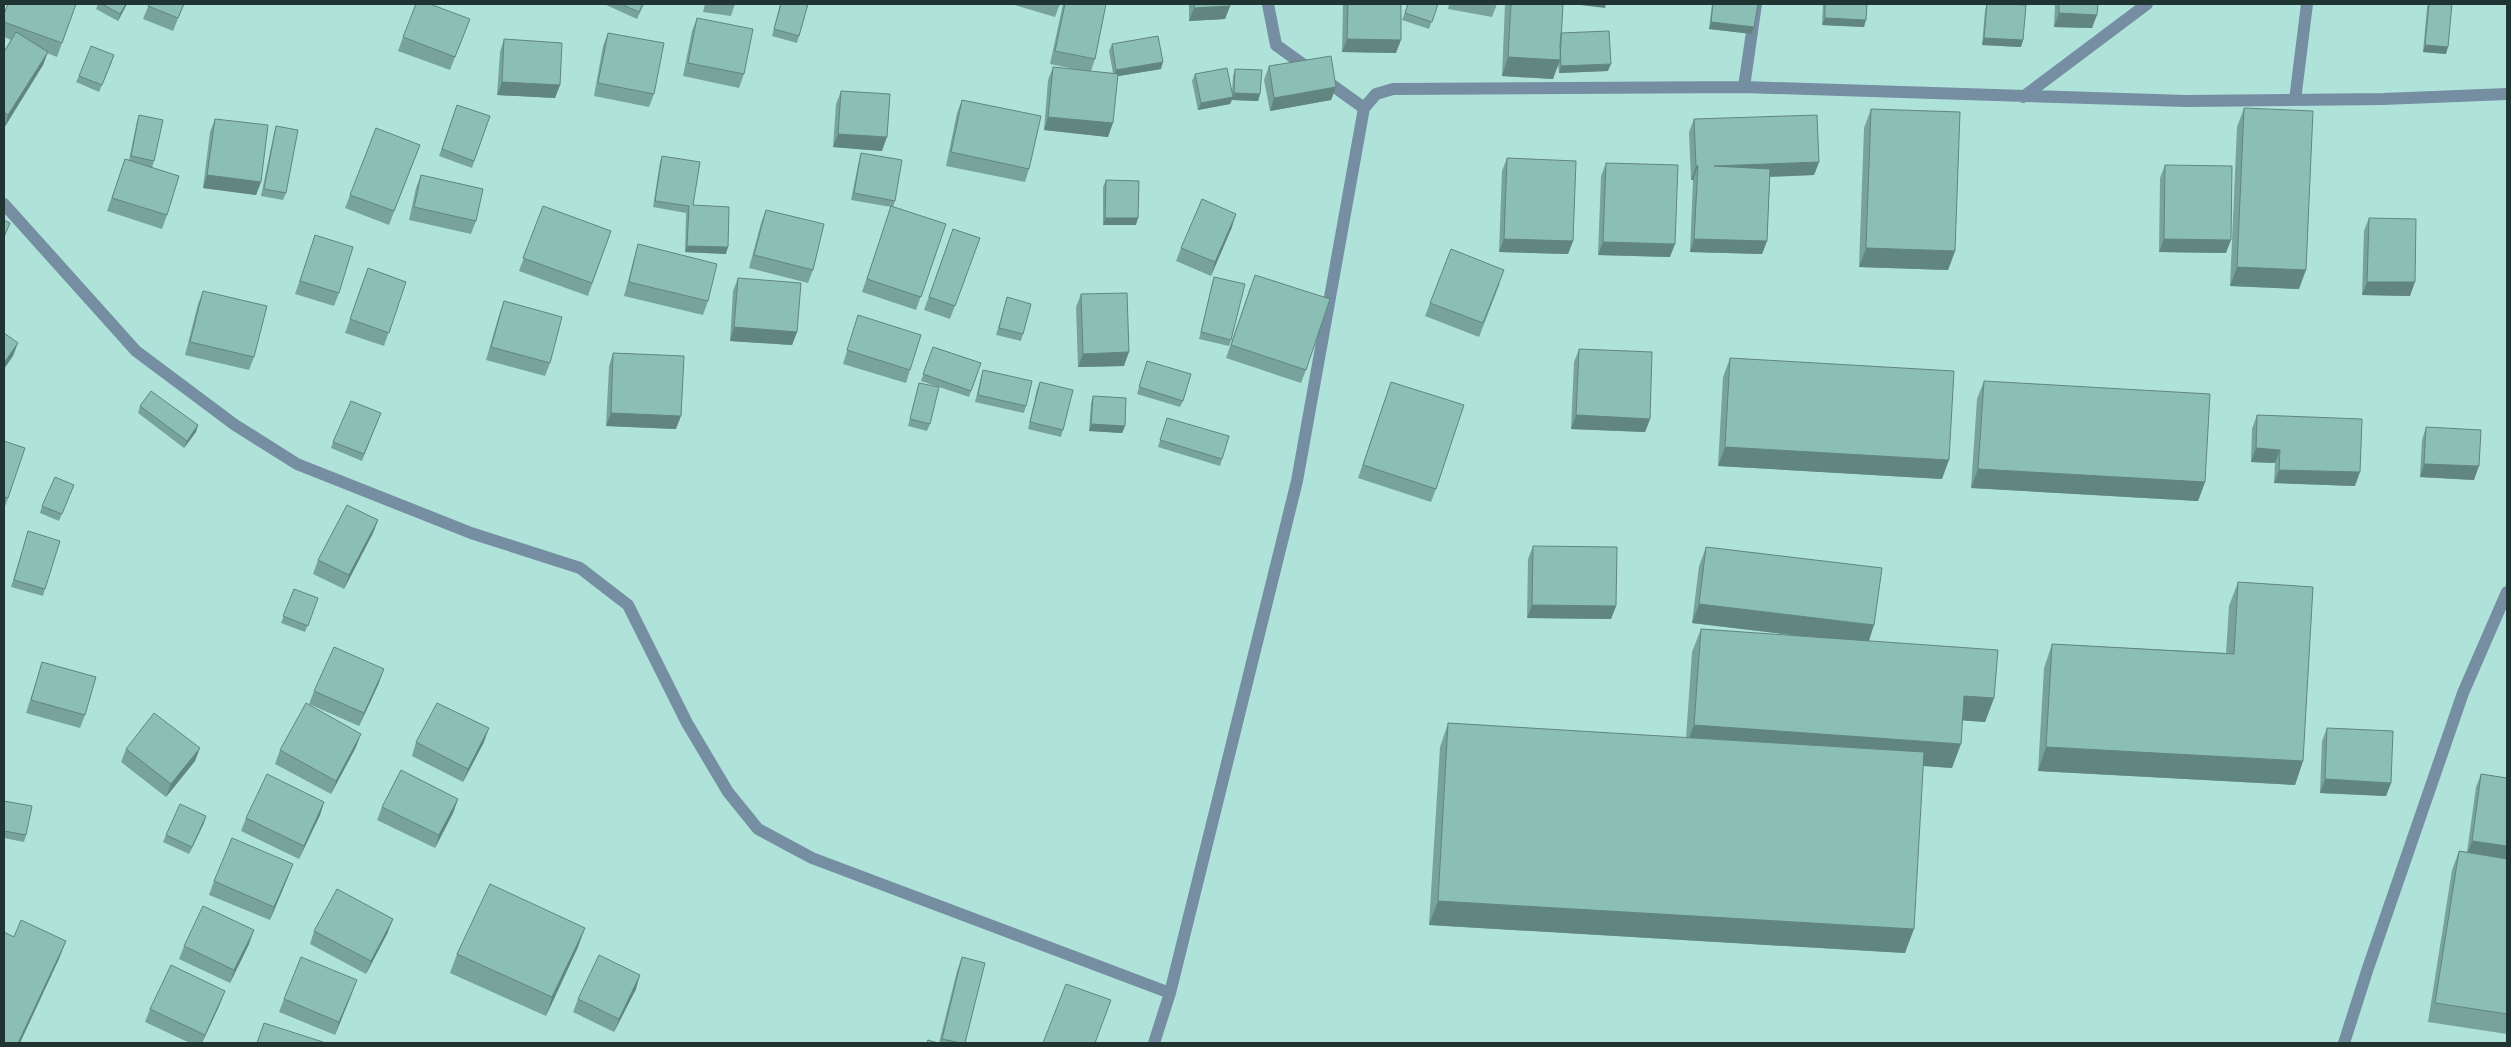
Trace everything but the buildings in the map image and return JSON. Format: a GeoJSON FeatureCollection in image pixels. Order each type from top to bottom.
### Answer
{"type":"FeatureCollection","features":[{"type":"Feature","properties":{"kind":"street"},"geometry":{"type":"LineString","coordinates":[[1268,4],[1276,45],[1364,108]]}},
{"type":"Feature","properties":{"kind":"street"},"geometry":{"type":"LineString","coordinates":[[1744,87],[1756,4]]}},
{"type":"Feature","properties":{"kind":"street"},"geometry":{"type":"LineString","coordinates":[[2023,97],[2147,4]]}},
{"type":"Feature","properties":{"kind":"street"},"geometry":{"type":"LineString","coordinates":[[2295,100],[2307,4]]}},
{"type":"Feature","properties":{"kind":"street"},"geometry":{"type":"LineString","coordinates":[[1154,1043],[1170,993],[1297,481],[1364,108],[1376,94],[1392,89],[1744,87],[2186,101],[2507,94]]}},
{"type":"Feature","properties":{"kind":"street"},"geometry":{"type":"LineString","coordinates":[[4,204],[136,351],[235,425],[296,464],[471,532],[580,568],[628,605],[688,723],[722,783],[758,829],[812,858],[1170,993]]}},
{"type":"Feature","properties":{"kind":"street"},"geometry":{"type":"LineString","coordinates":[[2344,1043],[2463,693],[2507,592]]}}]}
